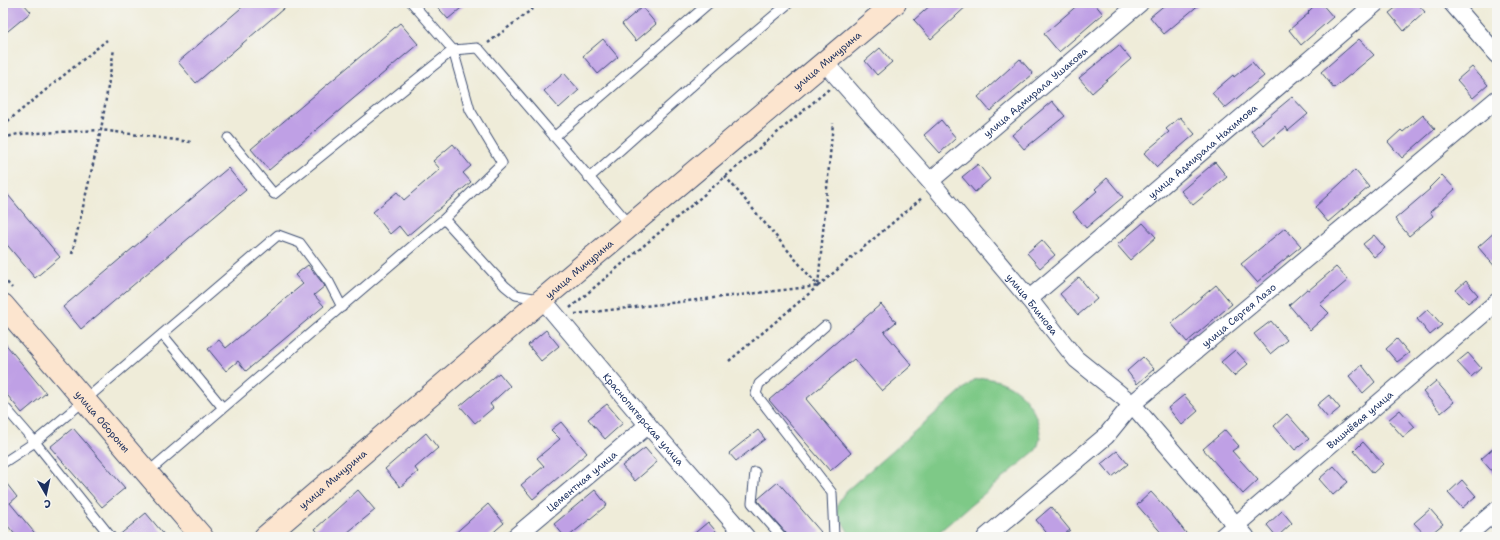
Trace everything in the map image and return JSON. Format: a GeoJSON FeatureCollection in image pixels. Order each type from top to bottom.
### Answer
{"type":"FeatureCollection","features":[{"type":"Feature","properties":{"kind":"street","name":"улица Мичурина"},"geometry":{"type":"LineString","coordinates":[[265,537],[895,3]]}},
{"type":"Feature","properties":{"kind":"street","name":"улица Адмирала Ушакова"},"geometry":{"type":"LineString","coordinates":[[933,184],[1140,3]]}},
{"type":"Feature","properties":{"kind":"street","name":"улица Адмирала Нахимова"},"geometry":{"type":"LineString","coordinates":[[1029,299],[1376,3]]}},
{"type":"Feature","properties":{"kind":"street"},"geometry":{"type":"LineString","coordinates":[[1452,3],[1497,55]]}},
{"type":"Feature","properties":{"kind":"street","name":"улица Блинова"},"geometry":{"type":"LineString","coordinates":[[825,63],[933,184],[1029,299],[1076,359],[1132,404],[1241,531]]}},
{"type":"Feature","properties":{"kind":"street","name":"улица Сергея Лазо"},"geometry":{"type":"LineString","coordinates":[[986,537],[1106,436],[1132,404],[1497,99]]}},
{"type":"Feature","properties":{"kind":"street","name":"Краснопитерская улица"},"geometry":{"type":"LineString","coordinates":[[543,300],[648,425],[746,537]]}},
{"type":"Feature","properties":{"kind":"street","name":"Вишнёвая улица"},"geometry":{"type":"LineString","coordinates":[[1222,537],[1241,531],[1497,302]]}},
{"type":"Feature","properties":{"kind":"street","name":"улица Обороны"},"geometry":{"type":"LineString","coordinates":[[3,305],[202,537]]}},
{"type":"Feature","properties":{"kind":"street","name":"Цементная улица"},"geometry":{"type":"LineString","coordinates":[[515,537],[648,425]]}},
{"type":"Feature","properties":{"kind":"street"},"geometry":{"type":"LineString","coordinates":[[1465,537],[1497,510]]}},
{"type":"Feature","properties":{"kind":"lane"},"geometry":{"type":"LineString","coordinates":[[147,473],[444,219],[502,163],[470,110],[453,50],[412,3]]}},
{"type":"Feature","properties":{"kind":"lane"},"geometry":{"type":"LineString","coordinates":[[554,137],[709,3]]}},
{"type":"Feature","properties":{"kind":"lane"},"geometry":{"type":"LineString","coordinates":[[589,178],[720,61],[789,3]]}},
{"type":"Feature","properties":{"kind":"lane"},"geometry":{"type":"LineString","coordinates":[[228,138],[274,194],[453,50],[477,48],[631,226]]}},
{"type":"Feature","properties":{"kind":"lane"},"geometry":{"type":"LineString","coordinates":[[444,219],[505,286],[516,295],[543,300]]}},
{"type":"Feature","properties":{"kind":"lane"},"geometry":{"type":"LineString","coordinates":[[3,463],[34,442],[85,400],[278,235],[300,243],[329,282],[342,306]]}},
{"type":"Feature","properties":{"kind":"lane"},"geometry":{"type":"LineString","coordinates":[[825,326],[759,384],[756,394],[832,493],[834,537]]}},
{"type":"Feature","properties":{"kind":"lane"},"geometry":{"type":"LineString","coordinates":[[162,334],[223,408]]}},
{"type":"Feature","properties":{"kind":"lane"},"geometry":{"type":"LineString","coordinates":[[3,405],[111,537]]}},
{"type":"Feature","properties":{"kind":"lane"},"geometry":{"type":"LineString","coordinates":[[755,472],[752,503],[782,537]]}},
{"type":"Feature","properties":{"kind":"path"},"geometry":{"type":"LineString","coordinates":[[480,50],[540,3]]}},
{"type":"Feature","properties":{"kind":"path"},"geometry":{"type":"LineString","coordinates":[[3,125],[107,40]]}},
{"type":"Feature","properties":{"kind":"path"},"geometry":{"type":"LineString","coordinates":[[72,254],[101,130],[114,49]]}},
{"type":"Feature","properties":{"kind":"path"},"geometry":{"type":"LineString","coordinates":[[558,319],[840,80]]}},
{"type":"Feature","properties":{"kind":"path"},"geometry":{"type":"LineString","coordinates":[[818,286],[833,123]]}},
{"type":"Feature","properties":{"kind":"path"},"geometry":{"type":"LineString","coordinates":[[3,138],[18,134],[101,130],[191,142]]}},
{"type":"Feature","properties":{"kind":"path"},"geometry":{"type":"LineString","coordinates":[[725,176],[818,286]]}},
{"type":"Feature","properties":{"kind":"path"},"geometry":{"type":"LineString","coordinates":[[729,361],[818,286],[933,184]]}},
{"type":"Feature","properties":{"kind":"path"},"geometry":{"type":"LineString","coordinates":[[558,319],[572,314],[818,286]]}},
{"type":"Feature","properties":{"kind":"green space"},"geometry":{"type":"Polygon","coordinates":[[[984,378],[996,380],[1008,385],[1015,389],[1026,400],[1034,413],[1039,427],[1040,439],[1036,450],[933,537],[851,537],[837,512],[838,503],[845,492],[974,380],[984,378]]]}},
{"type":"Feature","properties":{"kind":"building"},"geometry":{"type":"Polygon","coordinates":[[[3,3],[23,3],[31,12],[3,35],[3,3]]]}},
{"type":"Feature","properties":{"kind":"building"},"geometry":{"type":"Polygon","coordinates":[[[247,3],[290,3],[196,83],[178,62],[247,3]]]}},
{"type":"Feature","properties":{"kind":"building"},"geometry":{"type":"Polygon","coordinates":[[[434,3],[467,3],[448,19],[434,3]]]}},
{"type":"Feature","properties":{"kind":"building"},"geometry":{"type":"Polygon","coordinates":[[[933,3],[970,3],[931,39],[914,20],[933,3]]]}},
{"type":"Feature","properties":{"kind":"building"},"geometry":{"type":"Polygon","coordinates":[[[1080,3],[1094,3],[1103,14],[1059,52],[1044,34],[1080,3]]]}},
{"type":"Feature","properties":{"kind":"building"},"geometry":{"type":"Polygon","coordinates":[[[1167,3],[1201,3],[1164,34],[1150,17],[1167,3]]]}},
{"type":"Feature","properties":{"kind":"building"},"geometry":{"type":"Polygon","coordinates":[[[1317,3],[1321,3],[1333,17],[1301,45],[1289,30],[1309,13],[1308,12],[1317,3]]]}},
{"type":"Feature","properties":{"kind":"building"},"geometry":{"type":"Polygon","coordinates":[[[1402,3],[1417,3],[1425,12],[1404,31],[1389,13],[1402,3]]]}},
{"type":"Feature","properties":{"kind":"building"},"geometry":{"type":"Polygon","coordinates":[[[642,7],[656,24],[636,41],[622,24],[642,7]]]}},
{"type":"Feature","properties":{"kind":"building"},"geometry":{"type":"Polygon","coordinates":[[[400,23],[418,44],[269,170],[251,149],[400,23]]]}},
{"type":"Feature","properties":{"kind":"building"},"geometry":{"type":"Polygon","coordinates":[[[603,39],[618,57],[598,74],[583,56],[603,39]]]}},
{"type":"Feature","properties":{"kind":"building"},"geometry":{"type":"Polygon","coordinates":[[[1359,39],[1374,55],[1334,88],[1321,72],[1359,39]]]}},
{"type":"Feature","properties":{"kind":"building"},"geometry":{"type":"Polygon","coordinates":[[[1119,45],[1131,59],[1092,93],[1079,78],[1119,45]]]}},
{"type":"Feature","properties":{"kind":"building"},"geometry":{"type":"Polygon","coordinates":[[[880,48],[892,62],[877,75],[865,61],[880,48]]]}},
{"type":"Feature","properties":{"kind":"building"},"geometry":{"type":"Polygon","coordinates":[[[1020,59],[1033,74],[990,111],[978,97],[1020,59]]]}},
{"type":"Feature","properties":{"kind":"building"},"geometry":{"type":"Polygon","coordinates":[[[1252,62],[1264,76],[1225,108],[1212,93],[1233,75],[1234,77],[1252,62]]]}},
{"type":"Feature","properties":{"kind":"building"},"geometry":{"type":"Polygon","coordinates":[[[1472,67],[1488,85],[1473,98],[1457,80],[1472,67]]]}},
{"type":"Feature","properties":{"kind":"building"},"geometry":{"type":"Polygon","coordinates":[[[564,73],[579,90],[559,108],[544,91],[564,73]]]}},
{"type":"Feature","properties":{"kind":"building"},"geometry":{"type":"Polygon","coordinates":[[[1292,97],[1308,114],[1288,131],[1286,127],[1264,146],[1251,131],[1292,97]]]}},
{"type":"Feature","properties":{"kind":"building"},"geometry":{"type":"Polygon","coordinates":[[[1052,101],[1065,116],[1024,149],[1012,135],[1052,101]]]}},
{"type":"Feature","properties":{"kind":"building"},"geometry":{"type":"Polygon","coordinates":[[[1423,115],[1435,129],[1402,158],[1388,142],[1401,130],[1403,132],[1423,115]]]}},
{"type":"Feature","properties":{"kind":"building"},"geometry":{"type":"Polygon","coordinates":[[[1180,117],[1195,134],[1157,167],[1144,153],[1169,132],[1166,129],[1180,117]]]}},
{"type":"Feature","properties":{"kind":"building"},"geometry":{"type":"Polygon","coordinates":[[[941,120],[956,138],[940,153],[924,135],[941,120]]]}},
{"type":"Feature","properties":{"kind":"building"},"geometry":{"type":"Polygon","coordinates":[[[453,144],[471,166],[463,173],[471,182],[407,236],[399,226],[390,234],[373,212],[397,192],[404,200],[440,169],[433,161],[453,144]]]}},
{"type":"Feature","properties":{"kind":"building"},"geometry":{"type":"Polygon","coordinates":[[[1215,162],[1227,177],[1193,205],[1181,191],[1215,162]]]}},
{"type":"Feature","properties":{"kind":"building"},"geometry":{"type":"Polygon","coordinates":[[[978,164],[990,179],[975,192],[962,177],[978,164]]]}},
{"type":"Feature","properties":{"kind":"building"},"geometry":{"type":"Polygon","coordinates":[[[228,168],[246,190],[81,329],[63,307],[228,168]]]}},
{"type":"Feature","properties":{"kind":"building"},"geometry":{"type":"Polygon","coordinates":[[[1355,170],[1369,187],[1328,222],[1315,207],[1355,170]]]}},
{"type":"Feature","properties":{"kind":"building"},"geometry":{"type":"Polygon","coordinates":[[[1442,175],[1455,189],[1430,212],[1433,216],[1409,236],[1395,219],[1430,189],[1429,188],[1442,175]]]}},
{"type":"Feature","properties":{"kind":"building"},"geometry":{"type":"Polygon","coordinates":[[[1107,178],[1123,197],[1086,228],[1073,212],[1097,191],[1095,189],[1107,178]]]}},
{"type":"Feature","properties":{"kind":"building"},"geometry":{"type":"Polygon","coordinates":[[[3,189],[60,257],[35,278],[3,240],[3,189]]]}},
{"type":"Feature","properties":{"kind":"building"},"geometry":{"type":"Polygon","coordinates":[[[1143,223],[1156,237],[1130,260],[1117,245],[1143,223]]]}},
{"type":"Feature","properties":{"kind":"building"},"geometry":{"type":"Polygon","coordinates":[[[1285,228],[1301,246],[1257,282],[1241,264],[1285,228]]]}},
{"type":"Feature","properties":{"kind":"building"},"geometry":{"type":"Polygon","coordinates":[[[1497,230],[1497,269],[1478,247],[1497,230]]]}},
{"type":"Feature","properties":{"kind":"building"},"geometry":{"type":"Polygon","coordinates":[[[1374,235],[1385,248],[1374,257],[1363,244],[1374,235]]]}},
{"type":"Feature","properties":{"kind":"building"},"geometry":{"type":"Polygon","coordinates":[[[1042,240],[1055,255],[1040,268],[1027,253],[1042,240]]]}},
{"type":"Feature","properties":{"kind":"building"},"geometry":{"type":"Polygon","coordinates":[[[308,265],[325,286],[314,295],[324,306],[246,371],[238,361],[226,371],[208,349],[219,340],[226,348],[303,284],[295,275],[308,265]]]}},
{"type":"Feature","properties":{"kind":"building"},"geometry":{"type":"Polygon","coordinates":[[[1336,267],[1348,280],[1320,304],[1329,313],[1310,330],[1289,305],[1336,267]]]}},
{"type":"Feature","properties":{"kind":"building"},"geometry":{"type":"Polygon","coordinates":[[[1079,277],[1097,299],[1078,315],[1060,294],[1079,277]]]}},
{"type":"Feature","properties":{"kind":"building"},"geometry":{"type":"Polygon","coordinates":[[[1466,281],[1478,295],[1468,303],[1456,290],[1466,281]]]}},
{"type":"Feature","properties":{"kind":"building"},"geometry":{"type":"Polygon","coordinates":[[[1216,285],[1232,304],[1187,342],[1171,323],[1216,285]]]}},
{"type":"Feature","properties":{"kind":"building"},"geometry":{"type":"Polygon","coordinates":[[[881,304],[896,322],[884,332],[912,365],[882,391],[854,359],[806,399],[851,453],[830,471],[769,400],[881,304]]]}},
{"type":"Feature","properties":{"kind":"building"},"geometry":{"type":"Polygon","coordinates":[[[1428,309],[1442,325],[1430,335],[1417,319],[1428,309]]]}},
{"type":"Feature","properties":{"kind":"building"},"geometry":{"type":"Polygon","coordinates":[[[1271,321],[1287,340],[1270,354],[1254,334],[1271,321]]]}},
{"type":"Feature","properties":{"kind":"building"},"geometry":{"type":"Polygon","coordinates":[[[546,330],[559,346],[541,361],[528,345],[546,330]]]}},
{"type":"Feature","properties":{"kind":"building"},"geometry":{"type":"Polygon","coordinates":[[[1397,339],[1409,353],[1397,362],[1386,349],[1397,339]]]}},
{"type":"Feature","properties":{"kind":"building"},"geometry":{"type":"Polygon","coordinates":[[[3,341],[46,393],[22,413],[3,390],[3,341]]]}},
{"type":"Feature","properties":{"kind":"building"},"geometry":{"type":"Polygon","coordinates":[[[1235,350],[1248,364],[1234,376],[1221,362],[1235,350]]]}},
{"type":"Feature","properties":{"kind":"building"},"geometry":{"type":"Polygon","coordinates":[[[1468,353],[1481,368],[1471,377],[1457,362],[1468,353]]]}},
{"type":"Feature","properties":{"kind":"building"},"geometry":{"type":"Polygon","coordinates":[[[1143,357],[1154,369],[1137,384],[1127,371],[1143,357]]]}},
{"type":"Feature","properties":{"kind":"building"},"geometry":{"type":"Polygon","coordinates":[[[1362,365],[1375,382],[1363,393],[1349,376],[1362,365]]]}},
{"type":"Feature","properties":{"kind":"building"},"geometry":{"type":"Polygon","coordinates":[[[499,373],[510,386],[490,404],[493,408],[475,423],[460,406],[499,373]]]}},
{"type":"Feature","properties":{"kind":"building"},"geometry":{"type":"Polygon","coordinates":[[[1436,381],[1454,402],[1441,413],[1423,392],[1436,381]]]}},
{"type":"Feature","properties":{"kind":"building"},"geometry":{"type":"Polygon","coordinates":[[[1184,395],[1198,411],[1182,425],[1168,408],[1184,395]]]}},
{"type":"Feature","properties":{"kind":"building"},"geometry":{"type":"Polygon","coordinates":[[[1329,395],[1340,408],[1328,418],[1317,405],[1329,395]]]}},
{"type":"Feature","properties":{"kind":"building"},"geometry":{"type":"Polygon","coordinates":[[[607,404],[623,423],[605,439],[588,419],[607,404]]]}},
{"type":"Feature","properties":{"kind":"building"},"geometry":{"type":"Polygon","coordinates":[[[1400,410],[1415,427],[1403,437],[1388,420],[1400,410]]]}},
{"type":"Feature","properties":{"kind":"building"},"geometry":{"type":"Polygon","coordinates":[[[1287,414],[1309,439],[1295,450],[1274,426],[1287,414]]]}},
{"type":"Feature","properties":{"kind":"building"},"geometry":{"type":"Polygon","coordinates":[[[561,422],[587,453],[533,499],[521,485],[544,466],[537,458],[560,439],[551,430],[561,422]]]}},
{"type":"Feature","properties":{"kind":"building"},"geometry":{"type":"Polygon","coordinates":[[[73,428],[125,488],[102,507],[50,447],[73,428]]]}},
{"type":"Feature","properties":{"kind":"building"},"geometry":{"type":"Polygon","coordinates":[[[758,430],[765,439],[736,461],[729,453],[758,430]]]}},
{"type":"Feature","properties":{"kind":"building"},"geometry":{"type":"Polygon","coordinates":[[[1225,430],[1239,446],[1232,451],[1258,480],[1243,494],[1203,449],[1225,430]]]}},
{"type":"Feature","properties":{"kind":"building"},"geometry":{"type":"Polygon","coordinates":[[[426,433],[438,448],[415,468],[418,472],[400,487],[385,469],[426,433]]]}},
{"type":"Feature","properties":{"kind":"building"},"geometry":{"type":"Polygon","coordinates":[[[1363,442],[1383,464],[1373,473],[1354,451],[1363,442]]]}},
{"type":"Feature","properties":{"kind":"building"},"geometry":{"type":"Polygon","coordinates":[[[1497,445],[1497,477],[1481,459],[1497,445]]]}},
{"type":"Feature","properties":{"kind":"building"},"geometry":{"type":"Polygon","coordinates":[[[645,448],[657,462],[635,481],[622,466],[645,448]]]}},
{"type":"Feature","properties":{"kind":"building"},"geometry":{"type":"Polygon","coordinates":[[[1117,451],[1128,464],[1112,477],[1101,464],[1117,451]]]}},
{"type":"Feature","properties":{"kind":"building"},"geometry":{"type":"Polygon","coordinates":[[[1334,466],[1348,482],[1333,495],[1319,479],[1334,466]]]}},
{"type":"Feature","properties":{"kind":"building"},"geometry":{"type":"Polygon","coordinates":[[[3,479],[17,497],[10,503],[38,537],[17,537],[3,520],[3,479]]]}},
{"type":"Feature","properties":{"kind":"building"},"geometry":{"type":"Polygon","coordinates":[[[1462,480],[1476,496],[1462,508],[1448,493],[1462,480]]]}},
{"type":"Feature","properties":{"kind":"building"},"geometry":{"type":"Polygon","coordinates":[[[778,482],[821,532],[815,537],[788,537],[758,501],[758,499],[778,482]]]}},
{"type":"Feature","properties":{"kind":"building"},"geometry":{"type":"Polygon","coordinates":[[[358,490],[375,510],[342,537],[322,537],[315,529],[358,490]]]}},
{"type":"Feature","properties":{"kind":"building"},"geometry":{"type":"Polygon","coordinates":[[[595,490],[607,505],[568,537],[565,537],[554,524],[595,490]]]}},
{"type":"Feature","properties":{"kind":"building"},"geometry":{"type":"Polygon","coordinates":[[[1151,492],[1172,515],[1189,537],[1165,537],[1137,505],[1151,492]]]}},
{"type":"Feature","properties":{"kind":"building"},"geometry":{"type":"Polygon","coordinates":[[[488,504],[504,523],[488,537],[451,537],[488,504]]]}},
{"type":"Feature","properties":{"kind":"building"},"geometry":{"type":"Polygon","coordinates":[[[1051,507],[1070,530],[1061,537],[1050,537],[1036,520],[1051,507]]]}},
{"type":"Feature","properties":{"kind":"building"},"geometry":{"type":"Polygon","coordinates":[[[1430,509],[1443,524],[1427,537],[1414,523],[1430,509]]]}},
{"type":"Feature","properties":{"kind":"building"},"geometry":{"type":"Polygon","coordinates":[[[1282,511],[1292,523],[1277,537],[1267,525],[1282,511]]]}},
{"type":"Feature","properties":{"kind":"building"},"geometry":{"type":"Polygon","coordinates":[[[146,513],[166,537],[117,537],[146,513]]]}},
{"type":"Feature","properties":{"kind":"building"},"geometry":{"type":"Polygon","coordinates":[[[708,522],[721,537],[690,537],[708,522]]]}}]}
